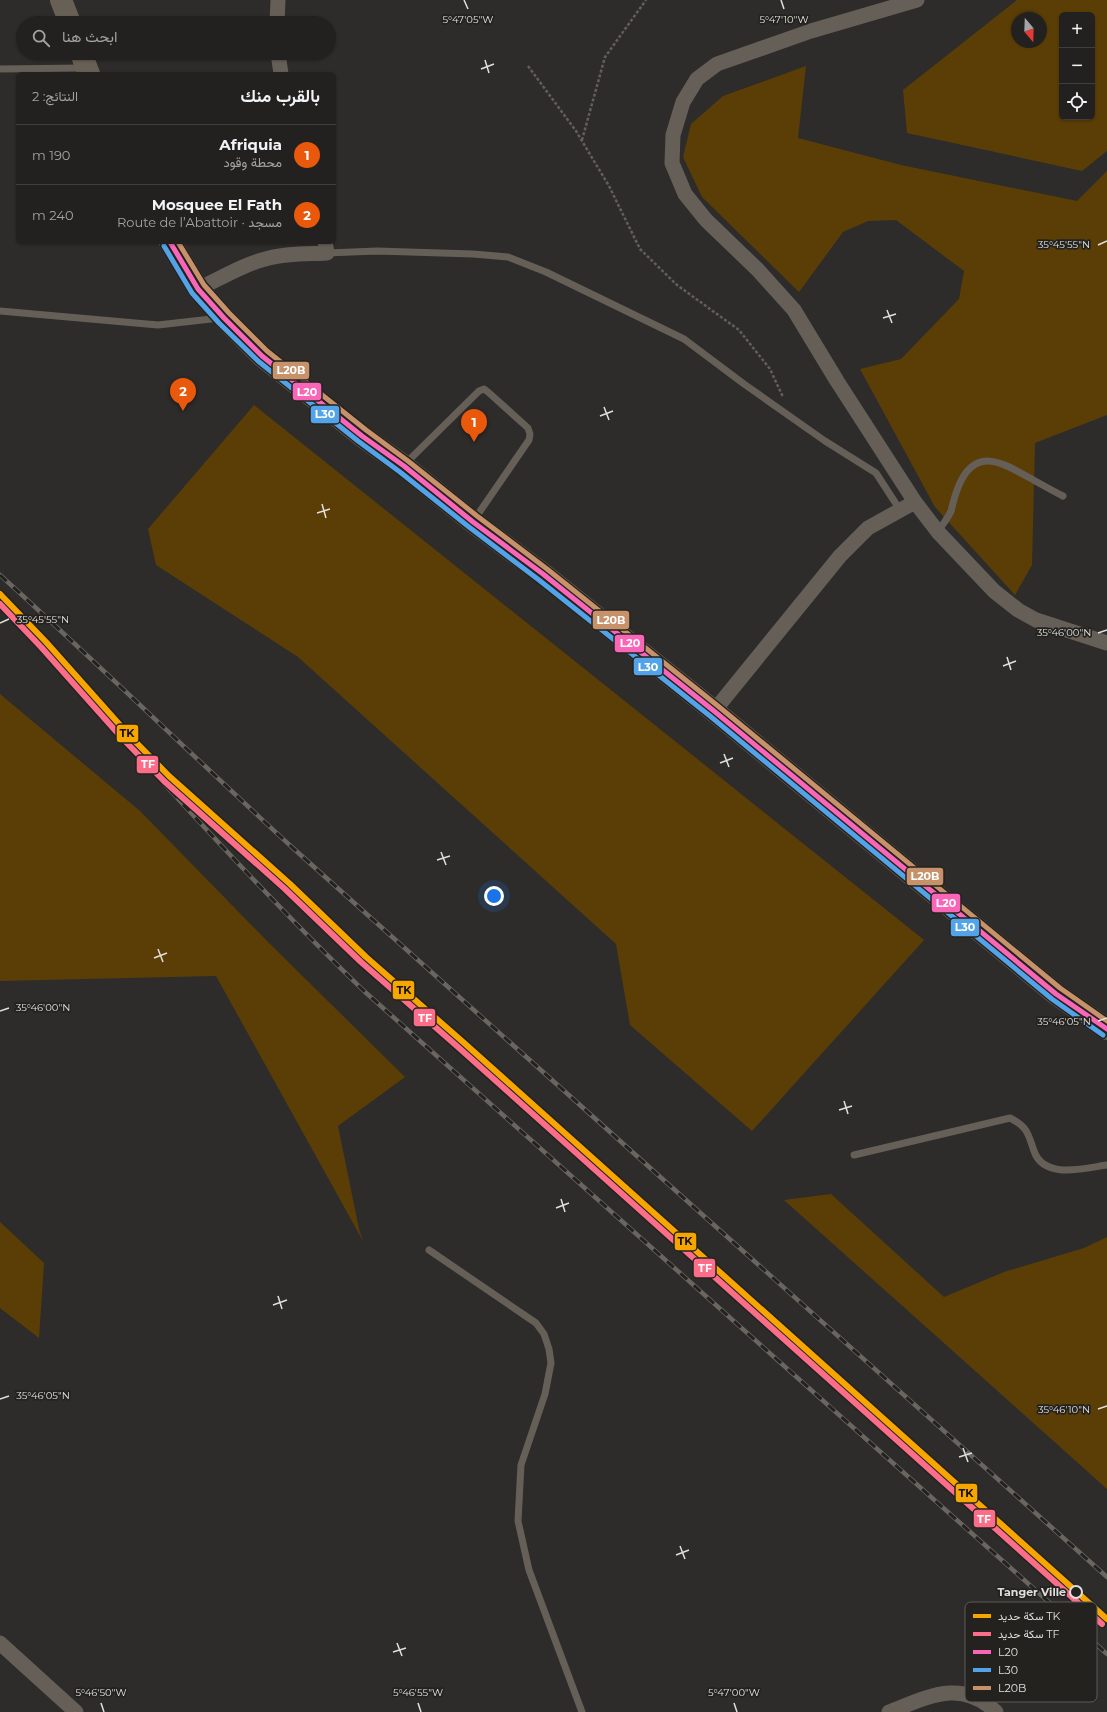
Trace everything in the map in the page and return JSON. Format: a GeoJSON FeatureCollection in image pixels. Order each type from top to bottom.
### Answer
{"type":"FeatureCollection","features":[{"type":"Feature","properties":{"kind":"main road"},"geometry":{"type":"LineString","coordinates":[[61,0],[67,16]]}},
{"type":"Feature","properties":{"kind":"main road"},"geometry":{"type":"LineString","coordinates":[[171,244],[198,289],[224,318],[262,356],[362,436],[404,466],[473,522],[543,574],[714,711],[1056,994],[1107,1030]]}},
{"type":"Feature","properties":{"kind":"street"},"geometry":{"type":"LineString","coordinates":[[277,16],[278,0]]}},
{"type":"Feature","properties":{"kind":"street"},"geometry":{"type":"LineString","coordinates":[[916,0],[811,32],[717,64],[697,79],[682,102],[673,135],[672,163],[685,194],[706,220],[758,270],[794,310],[837,381],[915,502],[938,532],[994,590],[1018,610],[1036,620],[1107,643]]}},
{"type":"Feature","properties":{"kind":"street"},"geometry":{"type":"LineString","coordinates":[[279,60],[281,72]]}},
{"type":"Feature","properties":{"kind":"street"},"geometry":{"type":"LineString","coordinates":[[198,289],[268,258],[326,248]]}},
{"type":"Feature","properties":{"kind":"street"},"geometry":{"type":"LineString","coordinates":[[714,711],[840,556],[868,528],[915,502]]}},
{"type":"Feature","properties":{"kind":"street"},"geometry":{"type":"LineString","coordinates":[[0,1644],[76,1712]]}},
{"type":"Feature","properties":{"kind":"street"},"geometry":{"type":"LineString","coordinates":[[889,1712],[930,1696],[955,1692],[965,1694]]}},
{"type":"Feature","properties":{"kind":"street"},"geometry":{"type":"LineString","coordinates":[[985,1702],[996,1712]]}},
{"type":"Feature","properties":{"kind":"lane"},"geometry":{"type":"LineString","coordinates":[[0,69],[85,65]]}},
{"type":"Feature","properties":{"kind":"lane"},"geometry":{"type":"LineString","coordinates":[[326,248],[473,254],[508,258],[546,272],[684,339],[793,418],[876,473],[900,510]]}},
{"type":"Feature","properties":{"kind":"lane"},"geometry":{"type":"LineString","coordinates":[[0,311],[158,325],[224,318]]}},
{"type":"Feature","properties":{"kind":"lane"},"geometry":{"type":"LineString","coordinates":[[404,466],[479,391],[484,389],[488,392],[528,428],[530,434],[528,440],[473,522]]}},
{"type":"Feature","properties":{"kind":"lane"},"geometry":{"type":"LineString","coordinates":[[938,532],[950,511],[954,495],[962,478],[970,468],[982,461],[990,460],[1002,463],[1063,496]]}},
{"type":"Feature","properties":{"kind":"lane"},"geometry":{"type":"LineString","coordinates":[[854,1155],[1010,1118],[1021,1123],[1029,1134],[1035,1154],[1043,1164],[1054,1170],[1074,1170],[1107,1165]]}},
{"type":"Feature","properties":{"kind":"lane"},"geometry":{"type":"LineString","coordinates":[[429,1250],[536,1323],[544,1334],[549,1349],[551,1363],[545,1394],[521,1465],[518,1521],[529,1570],[582,1712]]}},
{"type":"Feature","properties":{"kind":"path"},"geometry":{"type":"LineString","coordinates":[[582,140],[605,57],[646,0]]}},
{"type":"Feature","properties":{"kind":"path"},"geometry":{"type":"LineString","coordinates":[[528,66],[582,140],[609,186],[640,249],[677,285],[739,330],[770,369],[793,418]]}},
{"type":"Feature","properties":{"kind":"shaded area"},"geometry":{"type":"Polygon","coordinates":[[[1017,0],[1107,0],[1107,151],[1082,171],[907,133],[903,90],[1017,0]]]}},
{"type":"Feature","properties":{"kind":"shaded area"},"geometry":{"type":"Polygon","coordinates":[[[806,66],[798,138],[901,165],[1077,201],[1107,171],[1107,415],[1035,443],[1032,565],[1015,595],[935,507],[860,369],[901,359],[959,299],[964,271],[896,220],[868,221],[843,232],[799,292],[702,197],[683,157],[691,124],[723,96],[806,66]]]}},
{"type":"Feature","properties":{"kind":"shaded area"},"geometry":{"type":"Polygon","coordinates":[[[254,405],[924,940],[752,1131],[630,1025],[616,944],[298,657],[156,565],[148,529],[254,405]]]}},
{"type":"Feature","properties":{"kind":"shaded area"},"geometry":{"type":"Polygon","coordinates":[[[0,694],[140,811],[269,943],[405,1077],[338,1126],[359,1229],[363,1241],[216,976],[0,981],[0,694]]]}},
{"type":"Feature","properties":{"kind":"shaded area"},"geometry":{"type":"Polygon","coordinates":[[[831,1194],[944,1297],[1004,1272],[1084,1248],[1107,1237],[1107,1489],[784,1200],[831,1194]]]}},
{"type":"Feature","properties":{"kind":"shaded area"},"geometry":{"type":"Polygon","coordinates":[[[0,1222],[44,1263],[39,1338],[0,1308],[0,1222]]]}},
{"type":"Feature","properties":{"kind":"railway"},"geometry":{"type":"LineString","coordinates":[[0,575],[294,849],[1107,1577]]}},
{"type":"Feature","properties":{"kind":"railway"},"geometry":{"type":"LineString","coordinates":[[0,606],[224,849],[364,991],[1049,1602]]}},
{"type":"Feature","properties":{"kind":"railway"},"geometry":{"type":"LineString","coordinates":[[1097,1645],[1107,1654]]}},
{"type":"Feature","properties":{"kind":"rail line","name":"TK"},"geometry":{"type":"LineString","coordinates":[[0,594],[46,642],[127,733],[169,776],[290,884],[366,957],[463,1042],[1088,1602]]}},
{"type":"Feature","properties":{"kind":"rail line","name":"TF"},"geometry":{"type":"LineString","coordinates":[[0,604],[41,647],[122,738],[164,781],[285,889],[361,962],[458,1047],[1077,1602]]}},
{"type":"Feature","properties":{"kind":"rail line","name":"TK"},"geometry":{"type":"LineString","coordinates":[[1097,1610],[1107,1619]]}},
{"type":"Feature","properties":{"kind":"rail line","name":"TF"},"geometry":{"type":"LineString","coordinates":[[1097,1620],[1102,1624]]}},
{"type":"Feature","properties":{"kind":"transit line","name":"L20"},"geometry":{"type":"LineString","coordinates":[[171,244],[198,289],[224,318],[262,356],[362,436],[404,466],[473,522],[543,574],[714,711],[1056,994],[1107,1029]]}},
{"type":"Feature","properties":{"kind":"transit line","name":"L20B"},"geometry":{"type":"LineString","coordinates":[[179,244],[204,285],[229,313],[267,351],[366,430],[547,569],[718,706],[1060,988],[1107,1021]]}},
{"type":"Feature","properties":{"kind":"transit line","name":"L30"},"geometry":{"type":"LineString","coordinates":[[164,246],[192,293],[219,323],[258,361],[358,441],[539,580],[710,716],[1052,999],[1103,1035]]}},
{"type":"Feature","properties":{"kind":"place","name":"Mosquee El Fath"},"geometry":{"type":"Point","coordinates":[183,411]}},
{"type":"Feature","properties":{"kind":"place","name":"Afriquia"},"geometry":{"type":"Point","coordinates":[474,442]}},
{"type":"Feature","properties":{"kind":"place","name":"Tanger Ville"},"geometry":{"type":"Point","coordinates":[1076,1592]}}]}
